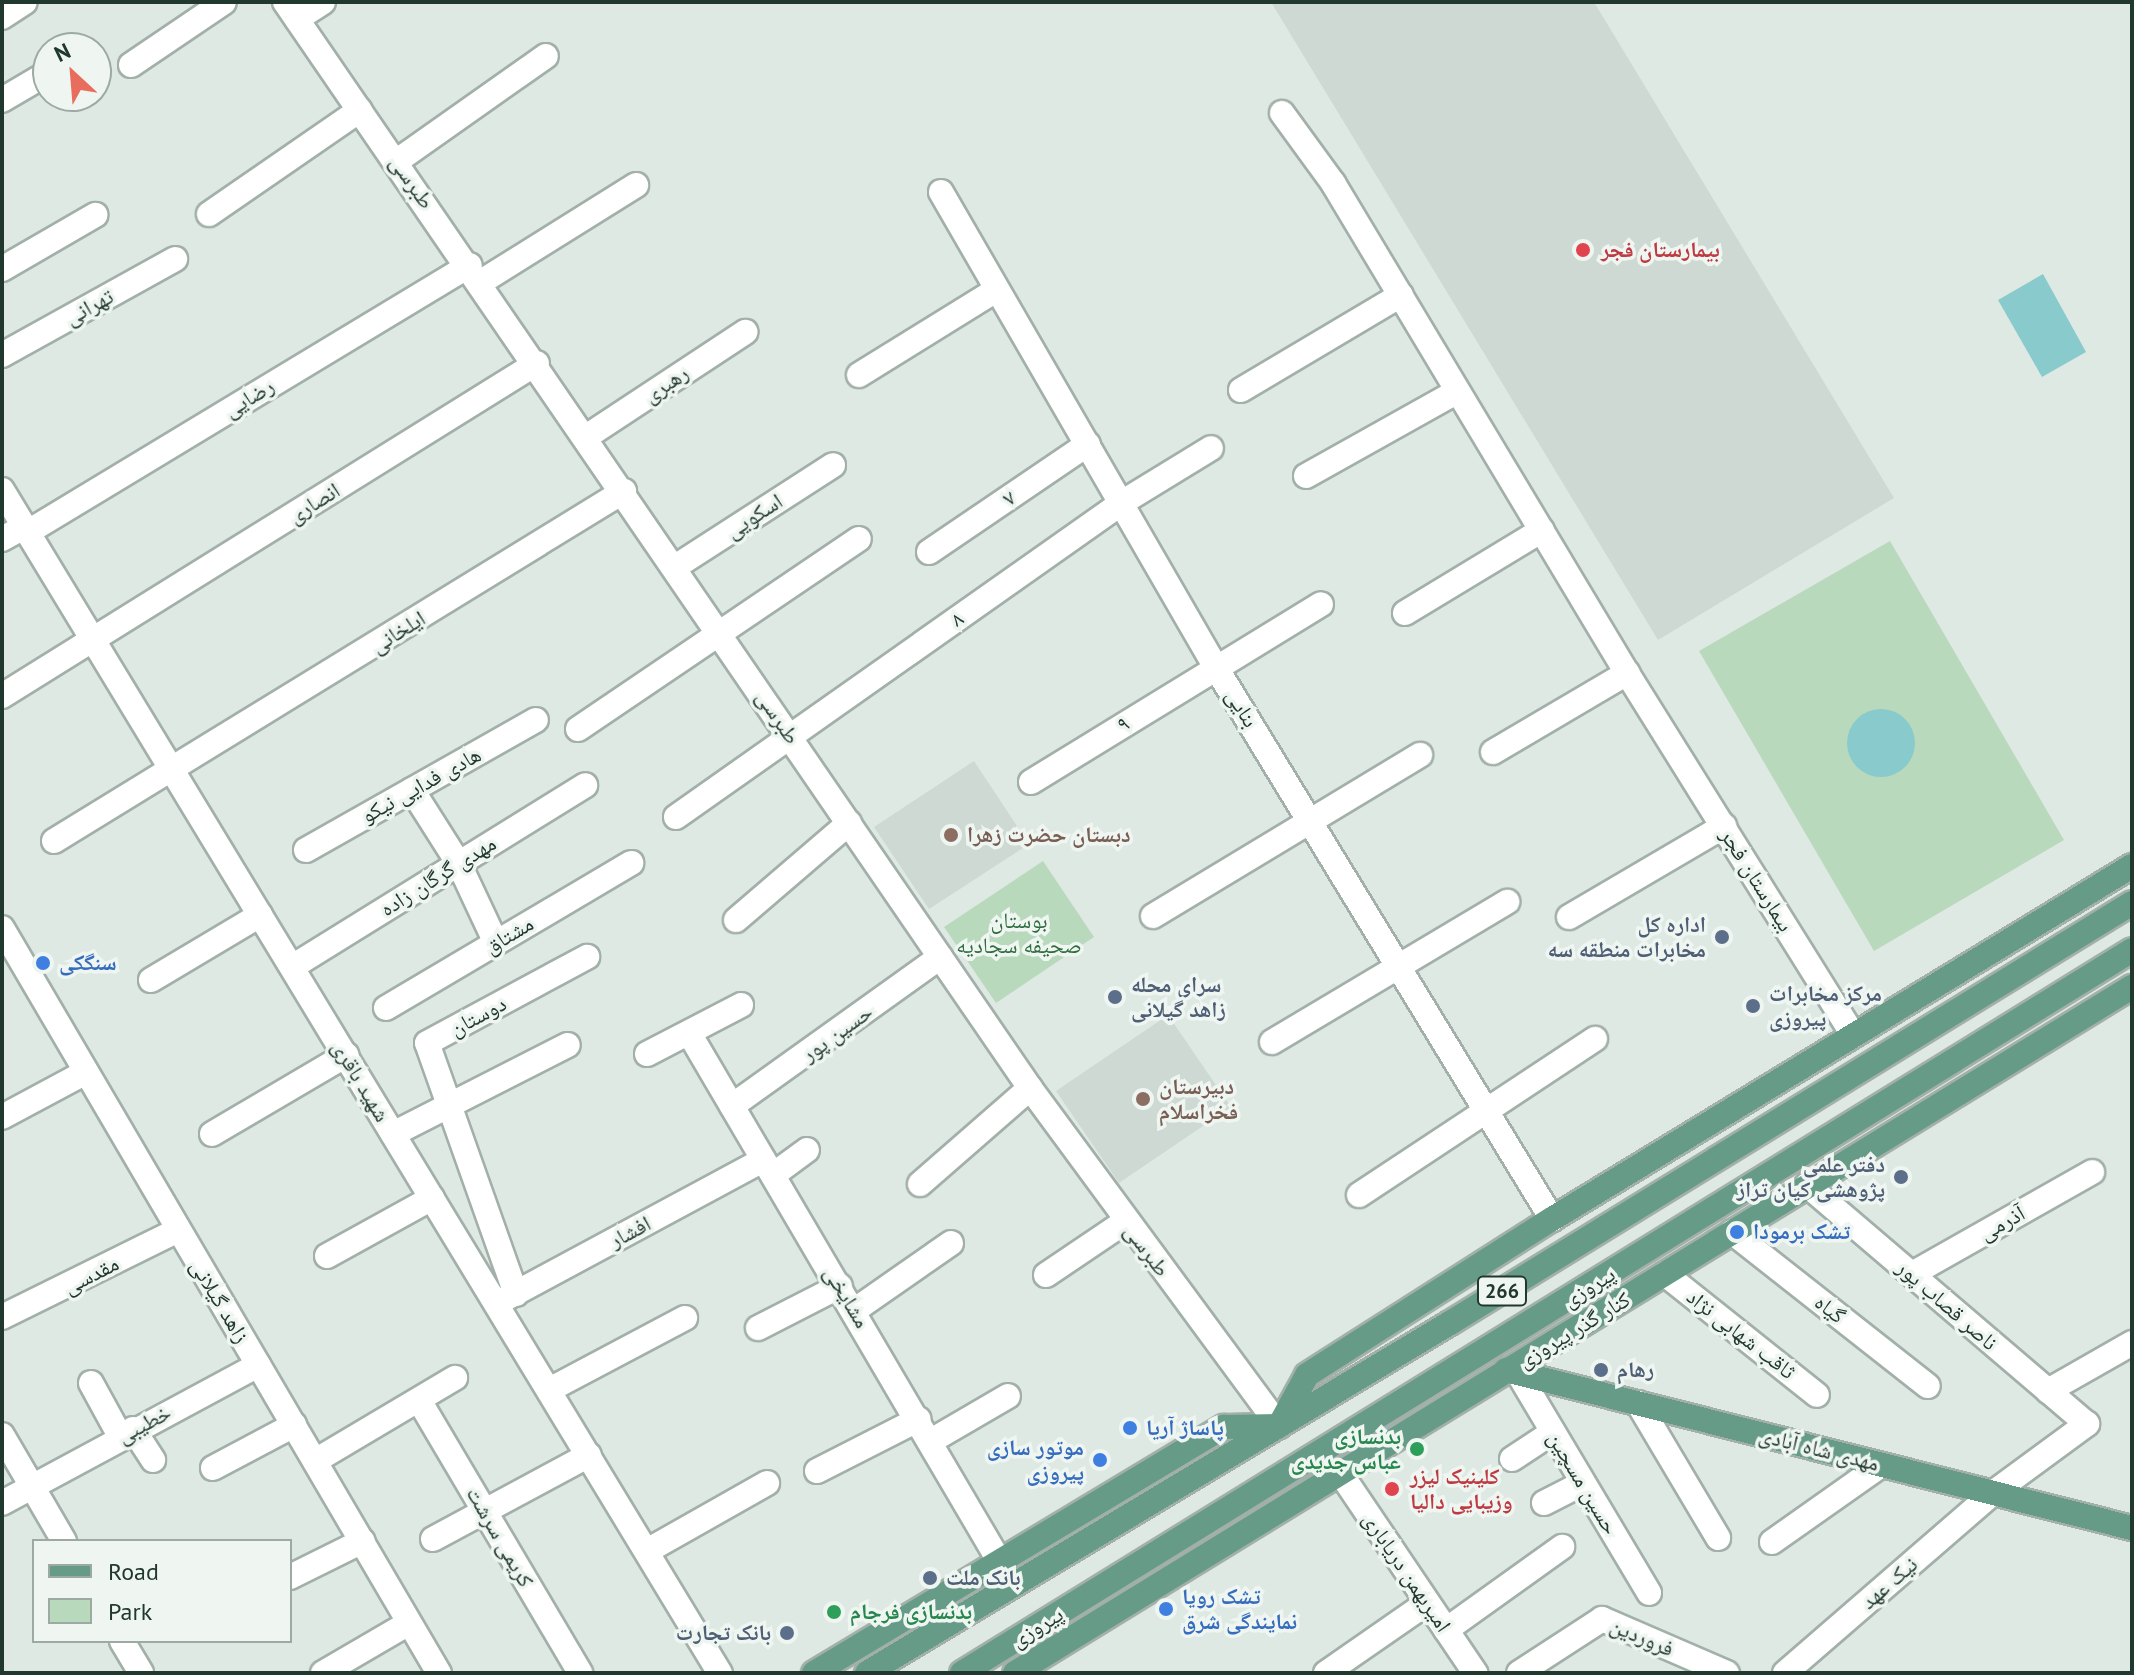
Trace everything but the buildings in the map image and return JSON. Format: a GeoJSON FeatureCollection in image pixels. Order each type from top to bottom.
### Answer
{"type":"FeatureCollection","features":[{"type":"Feature","properties":{"kind":"main road"},"geometry":{"type":"LineString","coordinates":[[814,1673],[1001,1564],[1224,1427],[1279,1426],[1307,1375],[1552,1219],[2132,866]]}},
{"type":"Feature","properties":{"kind":"main road","name":"پیروزی"},"geometry":{"type":"LineString","coordinates":[[867,1673],[1279,1426],[2132,903]]}},
{"type":"Feature","properties":{"kind":"main road","name":"پیروزی"},"geometry":{"type":"LineString","coordinates":[[962,1673],[1894,1100],[2132,950]]}},
{"type":"Feature","properties":{"kind":"main road","name":"کنار گذر پیروزی"},"geometry":{"type":"LineString","coordinates":[[1015,1673],[1339,1471],[1512,1372],[1807,1185],[2132,987]]}},
{"type":"Feature","properties":{"kind":"main road"},"geometry":{"type":"LineString","coordinates":[[1853,1035],[1894,1100]]}},
{"type":"Feature","properties":{"kind":"main road"},"geometry":{"type":"LineString","coordinates":[[1894,1048],[1918,1085]]}},
{"type":"Feature","properties":{"kind":"main road"},"geometry":{"type":"LineString","coordinates":[[1552,1219],[1572,1247]]}},
{"type":"Feature","properties":{"kind":"main road","name":"مهدی شاه آبادی"},"geometry":{"type":"LineString","coordinates":[[1512,1372],[2132,1528]]}},
{"type":"Feature","properties":{"kind":"street"},"geometry":{"type":"LineString","coordinates":[[2,17],[25,2]]}},
{"type":"Feature","properties":{"kind":"street"},"geometry":{"type":"LineString","coordinates":[[131,65],[224,2]]}},
{"type":"Feature","properties":{"kind":"street"},"geometry":{"type":"LineString","coordinates":[[291,10],[323,2]]}},
{"type":"Feature","properties":{"kind":"street","name":"طبرسی"},"geometry":{"type":"LineString","coordinates":[[291,10],[476,273],[1030,1088],[1279,1426]]}},
{"type":"Feature","properties":{"kind":"street"},"geometry":{"type":"LineString","coordinates":[[397,161],[546,56]]}},
{"type":"Feature","properties":{"kind":"street"},"geometry":{"type":"LineString","coordinates":[[2,100],[32,82]]}},
{"type":"Feature","properties":{"kind":"street"},"geometry":{"type":"LineString","coordinates":[[209,214],[360,110]]}},
{"type":"Feature","properties":{"kind":"street","name":"بیمارستان فجر"},"geometry":{"type":"LineString","coordinates":[[1282,113],[1333,183],[1627,673],[1853,1035]]}},
{"type":"Feature","properties":{"kind":"street","name":"رضایی"},"geometry":{"type":"LineString","coordinates":[[2,539],[26,530],[636,185]]}},
{"type":"Feature","properties":{"kind":"street","name":"بنایی"},"geometry":{"type":"LineString","coordinates":[[941,192],[1123,502],[1215,666],[1552,1219]]}},
{"type":"Feature","properties":{"kind":"street"},"geometry":{"type":"LineString","coordinates":[[2,269],[95,215]]}},
{"type":"Feature","properties":{"kind":"street","name":"تهرانی"},"geometry":{"type":"LineString","coordinates":[[2,355],[175,259]]}},
{"type":"Feature","properties":{"kind":"street"},"geometry":{"type":"LineString","coordinates":[[859,375],[996,290]]}},
{"type":"Feature","properties":{"kind":"street"},"geometry":{"type":"LineString","coordinates":[[1241,390],[1401,295]]}},
{"type":"Feature","properties":{"kind":"street","name":"رهبری"},"geometry":{"type":"LineString","coordinates":[[586,437],[745,332]]}},
{"type":"Feature","properties":{"kind":"street","name":"انصاری"},"geometry":{"type":"LineString","coordinates":[[2,696],[92,643],[537,363]]}},
{"type":"Feature","properties":{"kind":"street"},"geometry":{"type":"LineString","coordinates":[[1306,476],[1456,392]]}},
{"type":"Feature","properties":{"kind":"street","name":"۷"},"geometry":{"type":"LineString","coordinates":[[929,552],[1088,444]]}},
{"type":"Feature","properties":{"kind":"street","name":"۸"},"geometry":{"type":"LineString","coordinates":[[676,817],[1123,502],[1211,448]]}},
{"type":"Feature","properties":{"kind":"street","name":"اسکویی"},"geometry":{"type":"LineString","coordinates":[[675,567],[833,465]]}},
{"type":"Feature","properties":{"kind":"street","name":"شهید باقری"},"geometry":{"type":"LineString","coordinates":[[2,490],[92,643],[432,1198],[506,1299],[549,1390],[720,1673]]}},
{"type":"Feature","properties":{"kind":"street","name":"ایلخانی"},"geometry":{"type":"LineString","coordinates":[[54,841],[172,772],[624,491]]}},
{"type":"Feature","properties":{"kind":"street"},"geometry":{"type":"LineString","coordinates":[[1405,613],[1542,530]]}},
{"type":"Feature","properties":{"kind":"street"},"geometry":{"type":"LineString","coordinates":[[578,729],[859,539]]}},
{"type":"Feature","properties":{"kind":"street","name":"۹"},"geometry":{"type":"LineString","coordinates":[[1031,782],[1215,666],[1321,604]]}},
{"type":"Feature","properties":{"kind":"street"},"geometry":{"type":"LineString","coordinates":[[1493,752],[1627,673]]}},
{"type":"Feature","properties":{"kind":"street","name":"هادی فدایی نیکو"},"geometry":{"type":"LineString","coordinates":[[306,850],[536,720]]}},
{"type":"Feature","properties":{"kind":"street"},"geometry":{"type":"LineString","coordinates":[[1153,916],[1310,818],[1420,755]]}},
{"type":"Feature","properties":{"kind":"street","name":"مهدی گرگان زاده"},"geometry":{"type":"LineString","coordinates":[[292,967],[585,785]]}},
{"type":"Feature","properties":{"kind":"street"},"geometry":{"type":"LineString","coordinates":[[412,790],[459,864],[496,943]]}},
{"type":"Feature","properties":{"kind":"street"},"geometry":{"type":"LineString","coordinates":[[736,920],[849,823]]}},
{"type":"Feature","properties":{"kind":"street"},"geometry":{"type":"LineString","coordinates":[[1569,917],[1724,826]]}},
{"type":"Feature","properties":{"kind":"street","name":"مشتاق"},"geometry":{"type":"LineString","coordinates":[[386,1008],[631,863]]}},
{"type":"Feature","properties":{"kind":"street"},"geometry":{"type":"LineString","coordinates":[[1272,1042],[1400,969],[1507,902]]}},
{"type":"Feature","properties":{"kind":"street"},"geometry":{"type":"LineString","coordinates":[[151,980],[260,915]]}},
{"type":"Feature","properties":{"kind":"street","name":"زاهد گیلانی"},"geometry":{"type":"LineString","coordinates":[[5,939],[363,1541],[434,1671]]}},
{"type":"Feature","properties":{"kind":"street","name":"دوستان"},"geometry":{"type":"LineString","coordinates":[[506,1299],[450,1105],[427,1043],[587,957]]}},
{"type":"Feature","properties":{"kind":"street","name":"حسین پور"},"geometry":{"type":"LineString","coordinates":[[732,1106],[940,957]]}},
{"type":"Feature","properties":{"kind":"street"},"geometry":{"type":"LineString","coordinates":[[647,1054],[741,1005]]}},
{"type":"Feature","properties":{"kind":"street","name":"مشایخی"},"geometry":{"type":"LineString","coordinates":[[689,1033],[855,1310],[1001,1564]]}},
{"type":"Feature","properties":{"kind":"street"},"geometry":{"type":"LineString","coordinates":[[1359,1195],[1487,1114],[1595,1039]]}},
{"type":"Feature","properties":{"kind":"street"},"geometry":{"type":"LineString","coordinates":[[393,1134],[568,1045]]}},
{"type":"Feature","properties":{"kind":"street"},"geometry":{"type":"LineString","coordinates":[[212,1134],[346,1055]]}},
{"type":"Feature","properties":{"kind":"street"},"geometry":{"type":"LineString","coordinates":[[2,1117],[86,1072]]}},
{"type":"Feature","properties":{"kind":"street"},"geometry":{"type":"LineString","coordinates":[[920,1184],[1030,1088]]}},
{"type":"Feature","properties":{"kind":"street","name":"افشار"},"geometry":{"type":"LineString","coordinates":[[506,1299],[807,1150]]}},
{"type":"Feature","properties":{"kind":"street","name":"آذرمی"},"geometry":{"type":"LineString","coordinates":[[1912,1274],[2092,1172]]}},
{"type":"Feature","properties":{"kind":"street","name":"ناصر قصاب پور"},"geometry":{"type":"LineString","coordinates":[[1807,1185],[2087,1424]]}},
{"type":"Feature","properties":{"kind":"street"},"geometry":{"type":"LineString","coordinates":[[327,1256],[432,1198]]}},
{"type":"Feature","properties":{"kind":"street"},"geometry":{"type":"LineString","coordinates":[[1046,1275],[1126,1221]]}},
{"type":"Feature","properties":{"kind":"street","name":"مقدسی"},"geometry":{"type":"LineString","coordinates":[[2,1317],[178,1230]]}},
{"type":"Feature","properties":{"kind":"street","name":"گیاه"},"geometry":{"type":"LineString","coordinates":[[1732,1232],[1928,1386]]}},
{"type":"Feature","properties":{"kind":"street"},"geometry":{"type":"LineString","coordinates":[[855,1310],[951,1243]]}},
{"type":"Feature","properties":{"kind":"street","name":"ثاقب شهابی نژاد"},"geometry":{"type":"LineString","coordinates":[[1665,1274],[1817,1395]]}},
{"type":"Feature","properties":{"kind":"street"},"geometry":{"type":"LineString","coordinates":[[758,1328],[840,1286]]}},
{"type":"Feature","properties":{"kind":"street"},"geometry":{"type":"LineString","coordinates":[[549,1390],[685,1318]]}},
{"type":"Feature","properties":{"kind":"street"},"geometry":{"type":"LineString","coordinates":[[2048,1391],[2132,1343]]}},
{"type":"Feature","properties":{"kind":"street","name":"خطیبی"},"geometry":{"type":"LineString","coordinates":[[2,1503],[30,1483],[258,1365]]}},
{"type":"Feature","properties":{"kind":"street","name":"حسین مسچین"},"geometry":{"type":"LineString","coordinates":[[1512,1372],[1553,1432],[1649,1593]]}},
{"type":"Feature","properties":{"kind":"street"},"geometry":{"type":"LineString","coordinates":[[315,1461],[420,1402],[455,1378]]}},
{"type":"Feature","properties":{"kind":"street"},"geometry":{"type":"LineString","coordinates":[[91,1383],[126,1433],[153,1460]]}},
{"type":"Feature","properties":{"kind":"street"},"geometry":{"type":"LineString","coordinates":[[931,1441],[1008,1396]]}},
{"type":"Feature","properties":{"kind":"street","name":"کریمی سرشت"},"geometry":{"type":"LineString","coordinates":[[420,1402],[580,1673]]}},
{"type":"Feature","properties":{"kind":"street"},"geometry":{"type":"LineString","coordinates":[[1638,1403],[1718,1538]]}},
{"type":"Feature","properties":{"kind":"street"},"geometry":{"type":"LineString","coordinates":[[817,1471],[919,1419]]}},
{"type":"Feature","properties":{"kind":"street","name":"نیک عهد"},"geometry":{"type":"LineString","coordinates":[[1785,1673],[1993,1493],[2087,1424]]}},
{"type":"Feature","properties":{"kind":"street"},"geometry":{"type":"LineString","coordinates":[[213,1468],[294,1425]]}},
{"type":"Feature","properties":{"kind":"street"},"geometry":{"type":"LineString","coordinates":[[1512,1459],[1553,1432]]}},
{"type":"Feature","properties":{"kind":"street"},"geometry":{"type":"LineString","coordinates":[[3,1440],[63,1539]]}},
{"type":"Feature","properties":{"kind":"street"},"geometry":{"type":"LineString","coordinates":[[433,1539],[589,1455]]}},
{"type":"Feature","properties":{"kind":"street"},"geometry":{"type":"LineString","coordinates":[[1772,1542],[1881,1465]]}},
{"type":"Feature","properties":{"kind":"street","name":"امیربهمن دریاباری"},"geometry":{"type":"LineString","coordinates":[[1339,1471],[1475,1673]]}},
{"type":"Feature","properties":{"kind":"street"},"geometry":{"type":"LineString","coordinates":[[647,1551],[767,1483]]}},
{"type":"Feature","properties":{"kind":"street"},"geometry":{"type":"LineString","coordinates":[[1544,1503],[1583,1483]]}},
{"type":"Feature","properties":{"kind":"street"},"geometry":{"type":"LineString","coordinates":[[292,1576],[363,1541]]}},
{"type":"Feature","properties":{"kind":"street"},"geometry":{"type":"LineString","coordinates":[[1446,1630],[1562,1547]]}},
{"type":"Feature","properties":{"kind":"street"},"geometry":{"type":"LineString","coordinates":[[1326,1673],[1427,1603]]}},
{"type":"Feature","properties":{"kind":"street","name":"فروردین"},"geometry":{"type":"LineString","coordinates":[[1519,1673],[1602,1619],[1727,1673]]}},
{"type":"Feature","properties":{"kind":"street"},"geometry":{"type":"LineString","coordinates":[[323,1673],[409,1623]]}},
{"type":"Feature","properties":{"kind":"street"},"geometry":{"type":"LineString","coordinates":[[123,1643],[141,1673]]}},
{"type":"Feature","properties":{"kind":"shaded area","name":"بیمارستان فجر"},"geometry":{"type":"Polygon","coordinates":[[[1271,2],[1594,2],[1894,498],[1658,640],[1271,2]]]}},
{"type":"Feature","properties":{"kind":"shaded area","name":"دبستان حضرت زهرا"},"geometry":{"type":"Polygon","coordinates":[[[974,761],[1029,844],[929,909],[874,827],[974,761]]]}},
{"type":"Feature","properties":{"kind":"shaded area","name":"دبیرستان فخراسلام"},"geometry":{"type":"Polygon","coordinates":[[[1168,1015],[1231,1107],[1119,1183],[1056,1091],[1168,1015]]]}},
{"type":"Feature","properties":{"kind":"green space"},"geometry":{"type":"Polygon","coordinates":[[[1890,541],[2064,840],[1874,951],[1699,651],[1890,541]]]}},
{"type":"Feature","properties":{"kind":"green space","name":"بوستان صحیفه سجادیه"},"geometry":{"type":"Polygon","coordinates":[[[1043,861],[1094,937],[996,1003],[944,927],[1043,861]]]}},
{"type":"Feature","properties":{"kind":"water"},"geometry":{"type":"Polygon","coordinates":[[[2043,274],[2086,352],[2042,377],[1998,300],[2043,274]]]}},
{"type":"Feature","properties":{"kind":"water"},"geometry":{"type":"Polygon","coordinates":[[[1888,709],[1909,724],[1915,743],[1913,756],[1905,767],[1888,777],[1874,777],[1857,767],[1849,756],[1847,736],[1857,719],[1868,711],[1888,709]]]}},
{"type":"Feature","properties":{"kind":"place","name":"بیمارستان فجر"},"geometry":{"type":"Point","coordinates":[1583,250]}},
{"type":"Feature","properties":{"kind":"place","name":"دبستان حضرت زهرا"},"geometry":{"type":"Point","coordinates":[951,835]}},
{"type":"Feature","properties":{"kind":"place","name":"اداره کل مخابرات منطقه سه"},"geometry":{"type":"Point","coordinates":[1722,937]}},
{"type":"Feature","properties":{"kind":"place","name":"سنگکی"},"geometry":{"type":"Point","coordinates":[43,963]}},
{"type":"Feature","properties":{"kind":"place","name":"سرای محله زاهد گیلانی"},"geometry":{"type":"Point","coordinates":[1115,997]}},
{"type":"Feature","properties":{"kind":"place","name":"مرکز مخابرات پیروزی"},"geometry":{"type":"Point","coordinates":[1753,1006]}},
{"type":"Feature","properties":{"kind":"place","name":"دبیرستان فخراسلام"},"geometry":{"type":"Point","coordinates":[1143,1099]}},
{"type":"Feature","properties":{"kind":"place","name":"دفتر علمی پژوهشی کیان تراز"},"geometry":{"type":"Point","coordinates":[1901,1177]}},
{"type":"Feature","properties":{"kind":"place","name":"تشک برمودا"},"geometry":{"type":"Point","coordinates":[1737,1232]}},
{"type":"Feature","properties":{"kind":"place","name":"رهام"},"geometry":{"type":"Point","coordinates":[1601,1370]}},
{"type":"Feature","properties":{"kind":"place","name":"پاساژ آریا"},"geometry":{"type":"Point","coordinates":[1130,1428]}},
{"type":"Feature","properties":{"kind":"place","name":"بدنسازی عباس جدیدی"},"geometry":{"type":"Point","coordinates":[1417,1449]}},
{"type":"Feature","properties":{"kind":"place","name":"موتور سازی پیروزی"},"geometry":{"type":"Point","coordinates":[1100,1460]}},
{"type":"Feature","properties":{"kind":"place","name":"کلینیک لیزر وزیبایی دالیا"},"geometry":{"type":"Point","coordinates":[1392,1489]}},
{"type":"Feature","properties":{"kind":"place","name":"بانک ملت"},"geometry":{"type":"Point","coordinates":[930,1578]}},
{"type":"Feature","properties":{"kind":"place","name":"تشک رویا نمایندگی شرق"},"geometry":{"type":"Point","coordinates":[1166,1609]}},
{"type":"Feature","properties":{"kind":"place","name":"بدنسازی فرجام"},"geometry":{"type":"Point","coordinates":[834,1612]}},
{"type":"Feature","properties":{"kind":"place","name":"بانک تجارت"},"geometry":{"type":"Point","coordinates":[787,1633]}}]}
